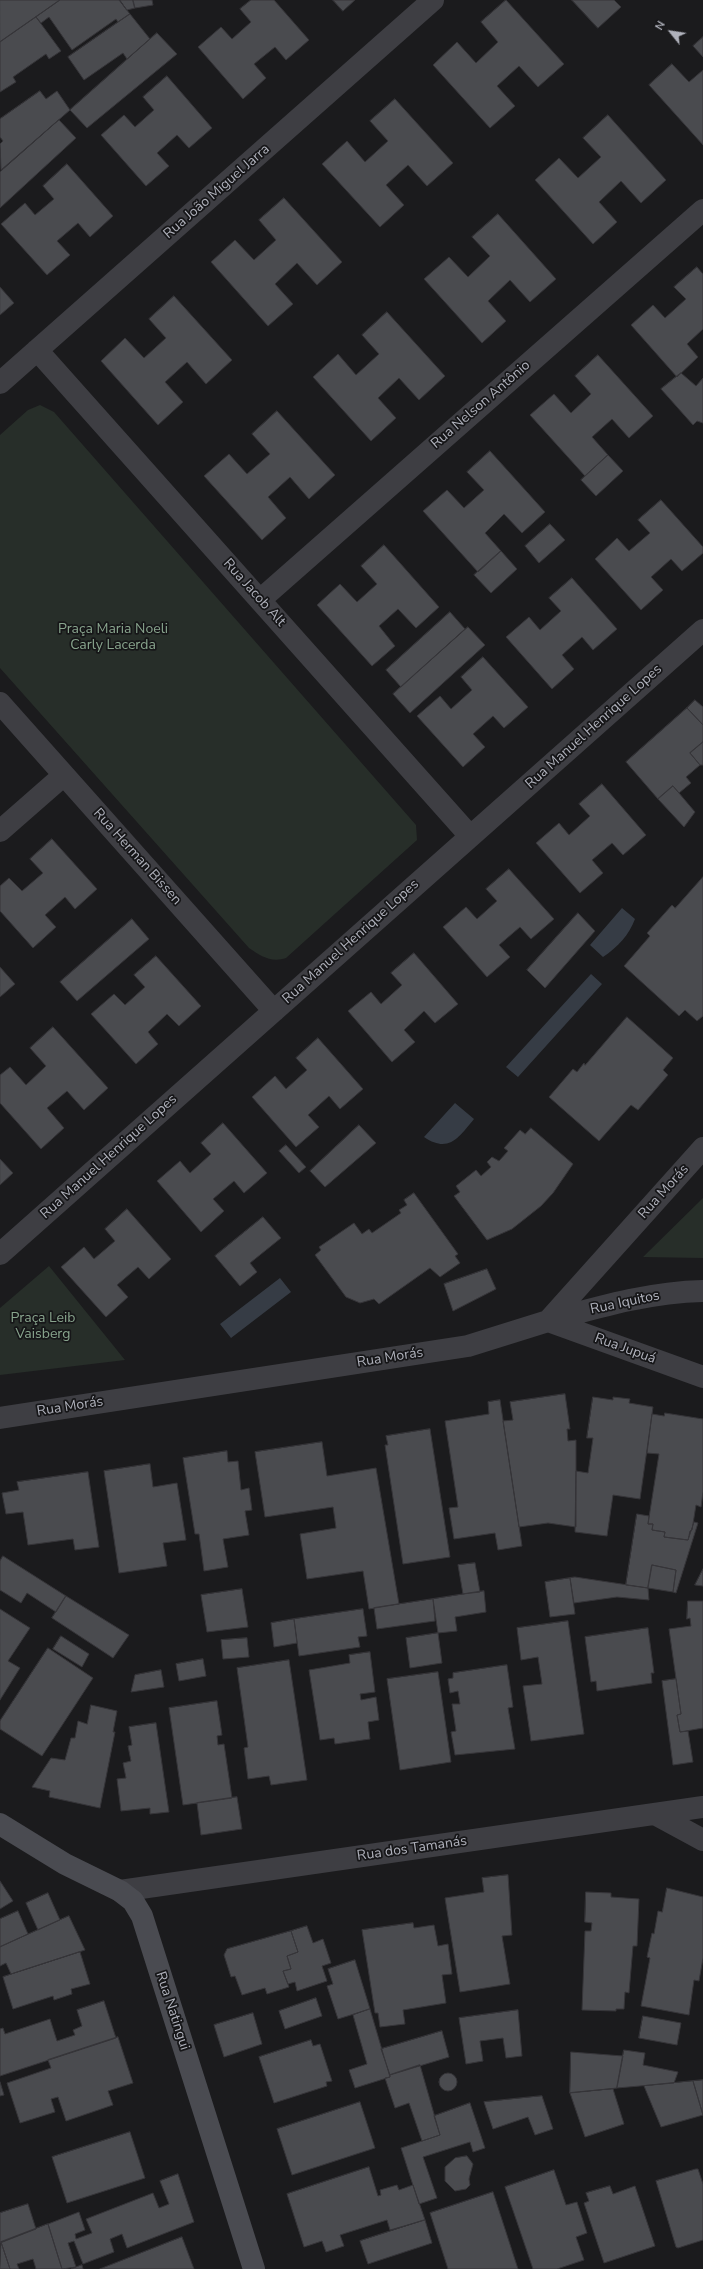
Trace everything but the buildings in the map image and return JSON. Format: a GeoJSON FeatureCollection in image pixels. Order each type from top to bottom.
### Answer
{"type":"FeatureCollection","features":[{"type":"Feature","properties":{"kind":"street","name":"Rua João Miguel Jarra"},"geometry":{"type":"LineString","coordinates":[[0,383],[433,0]]}},
{"type":"Feature","properties":{"kind":"street","name":"Rua Nelson Antônio"},"geometry":{"type":"LineString","coordinates":[[260,600],[703,210]]}},
{"type":"Feature","properties":{"kind":"street","name":"Rua Jacob Alt"},"geometry":{"type":"LineString","coordinates":[[37,350],[470,836]]}},
{"type":"Feature","properties":{"kind":"street","name":"Rua Manuel Henrique Lopes"},"geometry":{"type":"LineString","coordinates":[[0,1254],[703,630]]}},
{"type":"Feature","properties":{"kind":"street","name":"Rua Herman Bissen"},"geometry":{"type":"LineString","coordinates":[[0,703],[274,1011]]}},
{"type":"Feature","properties":{"kind":"street"},"geometry":{"type":"LineString","coordinates":[[0,832],[64,775]]}},
{"type":"Feature","properties":{"kind":"street","name":"Rua Morás"},"geometry":{"type":"LineString","coordinates":[[0,1418],[468,1346],[548,1321],[703,1148]]}},
{"type":"Feature","properties":{"kind":"street","name":"Rua Iquitos"},"geometry":{"type":"LineString","coordinates":[[548,1321],[619,1302],[683,1291],[703,1291]]}},
{"type":"Feature","properties":{"kind":"street","name":"Rua Jupuá"},"geometry":{"type":"LineString","coordinates":[[548,1321],[703,1377]]}},
{"type":"Feature","properties":{"kind":"street","name":"Rua dos Tamanás"},"geometry":{"type":"LineString","coordinates":[[120,1891],[703,1807]]}},
{"type":"Feature","properties":{"kind":"street"},"geometry":{"type":"LineString","coordinates":[[655,1814],[703,1840]]}},
{"type":"Feature","properties":{"kind":"street","name":"Rua Natingui"},"geometry":{"type":"LineString","coordinates":[[0,1824],[65,1864],[120,1891],[132,1901],[142,1916],[254,2269]]}},
{"type":"Feature","properties":{"kind":"green space","name":"Praça Maria Noeli Carly Lacerda"},"geometry":{"type":"Polygon","coordinates":[[[40,405],[54,412],[416,825],[417,840],[286,958],[276,960],[266,958],[249,948],[0,668],[0,435],[28,410],[40,405]]]}},
{"type":"Feature","properties":{"kind":"green space"},"geometry":{"type":"Polygon","coordinates":[[[703,1198],[703,1258],[643,1257],[703,1198]]]}},
{"type":"Feature","properties":{"kind":"green space","name":"Praça Leib Vaisberg"},"geometry":{"type":"Polygon","coordinates":[[[49,1266],[125,1360],[0,1375],[0,1308],[49,1266]]]}},
{"type":"Feature","properties":{"kind":"shaded area"},"geometry":{"type":"Polygon","coordinates":[[[622,908],[635,919],[630,930],[622,940],[603,957],[590,945],[622,908]]]}},
{"type":"Feature","properties":{"kind":"shaded area"},"geometry":{"type":"Polygon","coordinates":[[[591,974],[602,984],[518,1077],[506,1067],[591,974]]]}},
{"type":"Feature","properties":{"kind":"shaded area"},"geometry":{"type":"Polygon","coordinates":[[[455,1103],[474,1119],[463,1132],[447,1144],[433,1142],[424,1137],[455,1103]]]}},
{"type":"Feature","properties":{"kind":"shaded area"},"geometry":{"type":"Polygon","coordinates":[[[280,1278],[291,1292],[231,1338],[220,1324],[280,1278]]]}}]}
